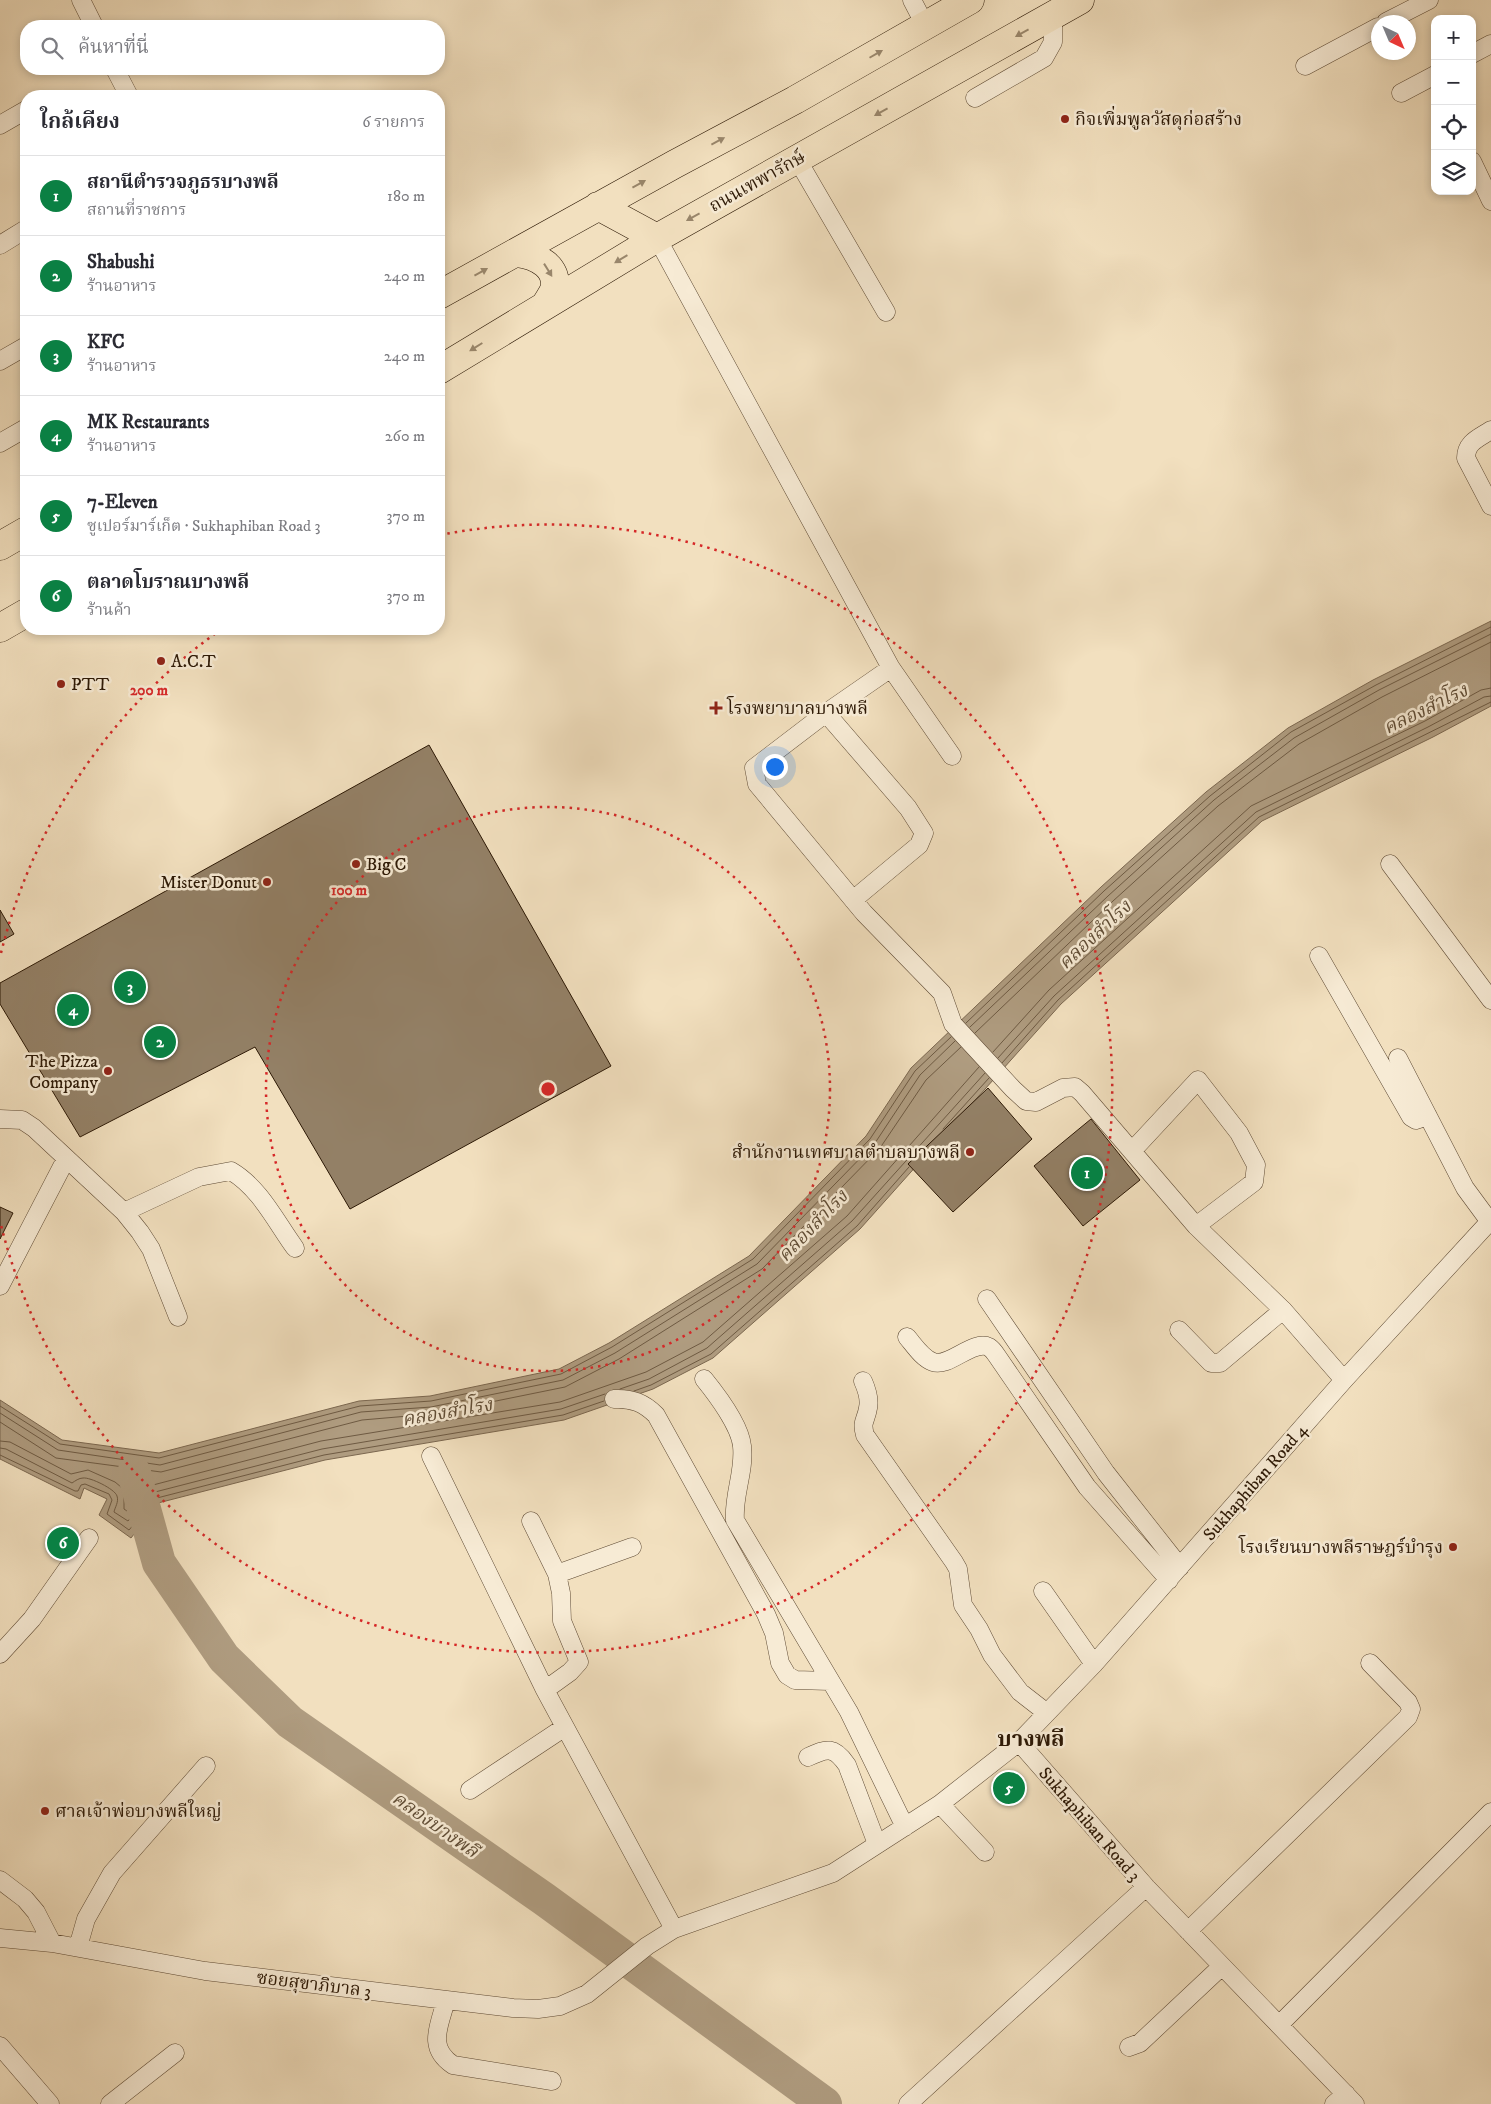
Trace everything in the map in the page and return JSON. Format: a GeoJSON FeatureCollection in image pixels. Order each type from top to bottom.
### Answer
{"type":"FeatureCollection","features":[{"type":"Feature","properties":{"kind":"main road"},"geometry":{"type":"LineString","coordinates":[[445,293],[598,206],[795,100],[970,0]]}},
{"type":"Feature","properties":{"kind":"main road","name":"ถนนเทพารักษ์"},"geometry":{"type":"LineString","coordinates":[[445,366],[657,238],[1080,0]]}},
{"type":"Feature","properties":{"kind":"main road"},"geometry":{"type":"LineString","coordinates":[[598,206],[657,238]]}},
{"type":"Feature","properties":{"kind":"main road"},"geometry":{"type":"LineString","coordinates":[[517,253],[532,254],[542,260],[549,268],[554,284],[554,292],[546,304]]}},
{"type":"Feature","properties":{"kind":"main road"},"geometry":{"type":"LineString","coordinates":[[0,546],[20,534]]}},
{"type":"Feature","properties":{"kind":"main road"},"geometry":{"type":"LineString","coordinates":[[0,628],[20,616]]}},
{"type":"Feature","properties":{"kind":"street"},"geometry":{"type":"LineString","coordinates":[[81,0],[91,20]]}},
{"type":"Feature","properties":{"kind":"street"},"geometry":{"type":"LineString","coordinates":[[912,0],[925,25]]}},
{"type":"Feature","properties":{"kind":"street"},"geometry":{"type":"LineString","coordinates":[[1400,15],[1429,0]]}},
{"type":"Feature","properties":{"kind":"street"},"geometry":{"type":"LineString","coordinates":[[975,98],[1044,58],[1053,42],[1053,16]]}},
{"type":"Feature","properties":{"kind":"street"},"geometry":{"type":"LineString","coordinates":[[1305,66],[1371,31]]}},
{"type":"Feature","properties":{"kind":"street"},"geometry":{"type":"LineString","coordinates":[[1476,52],[1491,44]]}},
{"type":"Feature","properties":{"kind":"street"},"geometry":{"type":"LineString","coordinates":[[118,75],[126,90]]}},
{"type":"Feature","properties":{"kind":"street"},"geometry":{"type":"LineString","coordinates":[[1400,93],[1431,78]]}},
{"type":"Feature","properties":{"kind":"street"},"geometry":{"type":"LineString","coordinates":[[0,125],[20,113]]}},
{"type":"Feature","properties":{"kind":"street"},"geometry":{"type":"LineString","coordinates":[[797,159],[886,312]]}},
{"type":"Feature","properties":{"kind":"street"},"geometry":{"type":"LineString","coordinates":[[1476,169],[1491,201]]}},
{"type":"Feature","properties":{"kind":"street"},"geometry":{"type":"LineString","coordinates":[[0,245],[20,233]]}},
{"type":"Feature","properties":{"kind":"street"},"geometry":{"type":"LineString","coordinates":[[657,238],[891,668],[952,756]]}},
{"type":"Feature","properties":{"kind":"street"},"geometry":{"type":"LineString","coordinates":[[0,361],[20,349]]}},
{"type":"Feature","properties":{"kind":"street"},"geometry":{"type":"LineString","coordinates":[[1491,430],[1471,443],[1466,450],[1466,458],[1491,506]]}},
{"type":"Feature","properties":{"kind":"street"},"geometry":{"type":"LineString","coordinates":[[0,443],[20,431]]}},
{"type":"Feature","properties":{"kind":"street"},"geometry":{"type":"LineString","coordinates":[[891,668],[826,713],[754,768],[757,784],[853,900],[942,993],[953,1024],[1012,1089],[1026,1101],[1036,1102],[1063,1088],[1075,1088],[1082,1093],[1196,1226],[1283,1310],[1344,1380]]}},
{"type":"Feature","properties":{"kind":"street"},"geometry":{"type":"LineString","coordinates":[[826,713],[908,808],[924,833],[919,845],[853,900]]}},
{"type":"Feature","properties":{"kind":"street"},"geometry":{"type":"LineString","coordinates":[[1390,864],[1491,1000]]}},
{"type":"Feature","properties":{"kind":"street"},"geometry":{"type":"LineString","coordinates":[[1319,956],[1411,1117],[1416,1120],[1428,1116]]}},
{"type":"Feature","properties":{"kind":"street"},"geometry":{"type":"LineString","coordinates":[[1398,1058],[1465,1188],[1490,1221]]}},
{"type":"Feature","properties":{"kind":"street"},"geometry":{"type":"LineString","coordinates":[[1132,1152],[1198,1080],[1239,1133],[1256,1165],[1254,1182],[1196,1226]]}},
{"type":"Feature","properties":{"kind":"street"},"geometry":{"type":"LineString","coordinates":[[0,1119],[13,1118],[28,1124],[124,1212],[151,1249],[178,1317]]}},
{"type":"Feature","properties":{"kind":"street"},"geometry":{"type":"LineString","coordinates":[[0,1286],[66,1159]]}},
{"type":"Feature","properties":{"kind":"street"},"geometry":{"type":"LineString","coordinates":[[124,1212],[199,1177],[231,1171],[242,1178],[254,1190],[295,1248]]}},
{"type":"Feature","properties":{"kind":"street","name":"Sukhaphiban Road 4"},"geometry":{"type":"LineString","coordinates":[[1019,1742],[1094,1664],[1344,1380],[1490,1221]]}},
{"type":"Feature","properties":{"kind":"street"},"geometry":{"type":"LineString","coordinates":[[987,1299],[1175,1573]]}},
{"type":"Feature","properties":{"kind":"street"},"geometry":{"type":"LineString","coordinates":[[1179,1330],[1211,1363],[1220,1363],[1283,1310]]}},
{"type":"Feature","properties":{"kind":"street"},"geometry":{"type":"LineString","coordinates":[[907,1337],[923,1355],[939,1364],[981,1346],[989,1348],[997,1356],[1086,1487],[1175,1573]]}},
{"type":"Feature","properties":{"kind":"street"},"geometry":{"type":"LineString","coordinates":[[704,1379],[714,1391],[739,1433],[742,1447],[734,1506],[735,1520],[855,1724],[905,1827]]}},
{"type":"Feature","properties":{"kind":"street"},"geometry":{"type":"LineString","coordinates":[[863,1381],[869,1400],[868,1410],[863,1421],[865,1435],[954,1562],[958,1569],[963,1605],[979,1629],[992,1654],[1020,1692],[1047,1713]]}},
{"type":"Feature","properties":{"kind":"street"},"geometry":{"type":"LineString","coordinates":[[614,1399],[626,1398],[637,1402],[646,1406],[656,1415],[766,1614],[774,1633],[780,1663],[787,1675],[795,1680],[830,1681]]}},
{"type":"Feature","properties":{"kind":"street"},"geometry":{"type":"LineString","coordinates":[[431,1456],[545,1690],[674,1929],[833,1873],[940,1804],[1019,1742]]}},
{"type":"Feature","properties":{"kind":"street"},"geometry":{"type":"LineString","coordinates":[[531,1521],[557,1574],[561,1593],[562,1621],[579,1662],[570,1672],[545,1690]]}},
{"type":"Feature","properties":{"kind":"street"},"geometry":{"type":"LineString","coordinates":[[0,1654],[32,1619],[89,1538]]}},
{"type":"Feature","properties":{"kind":"street"},"geometry":{"type":"LineString","coordinates":[[557,1574],[632,1547]]}},
{"type":"Feature","properties":{"kind":"street"},"geometry":{"type":"LineString","coordinates":[[1043,1591],[1094,1664]]}},
{"type":"Feature","properties":{"kind":"street"},"geometry":{"type":"LineString","coordinates":[[1188,1931],[1408,1717],[1411,1709],[1408,1702],[1370,1663]]}},
{"type":"Feature","properties":{"kind":"street"},"geometry":{"type":"LineString","coordinates":[[470,1790],[565,1727]]}},
{"type":"Feature","properties":{"kind":"street","name":"Sukhaphiban Road 3"},"geometry":{"type":"LineString","coordinates":[[1019,1742],[1146,1887],[1279,2025],[1345,2101]]}},
{"type":"Feature","properties":{"kind":"street"},"geometry":{"type":"LineString","coordinates":[[808,1757],[823,1750],[831,1750],[841,1756],[847,1765],[877,1844]]}},
{"type":"Feature","properties":{"kind":"street"},"geometry":{"type":"LineString","coordinates":[[78,1947],[86,1919],[112,1873],[206,1766]]}},
{"type":"Feature","properties":{"kind":"street"},"geometry":{"type":"LineString","coordinates":[[940,1804],[985,1852]]}},
{"type":"Feature","properties":{"kind":"street"},"geometry":{"type":"LineString","coordinates":[[1279,2025],[1491,1812]]}},
{"type":"Feature","properties":{"kind":"street"},"geometry":{"type":"LineString","coordinates":[[0,1880],[26,1899],[36,1912],[52,1943]]}},
{"type":"Feature","properties":{"kind":"street"},"geometry":{"type":"LineString","coordinates":[[908,2104],[1146,1887]]}},
{"type":"Feature","properties":{"kind":"street","name":"ซอยสุขาภิบาล 3"},"geometry":{"type":"LineString","coordinates":[[0,1938],[78,1947],[205,1971],[538,2009],[560,2006],[587,1994],[647,1946],[674,1929]]}},
{"type":"Feature","properties":{"kind":"street"},"geometry":{"type":"LineString","coordinates":[[1129,2047],[1140,2043],[1222,1966]]}},
{"type":"Feature","properties":{"kind":"street"},"geometry":{"type":"LineString","coordinates":[[446,2000],[436,2039],[436,2048],[444,2059],[452,2065],[552,2081]]}},
{"type":"Feature","properties":{"kind":"street"},"geometry":{"type":"LineString","coordinates":[[0,2046],[50,2104]]}},
{"type":"Feature","properties":{"kind":"street"},"geometry":{"type":"LineString","coordinates":[[110,2104],[175,2053]]}},
{"type":"Feature","properties":{"kind":"water","name":"คลองสำโรง"},"geometry":{"type":"Polygon","coordinates":[[[1491,621],[1491,706],[1433,737],[1262,821],[1061,1004],[860,1229],[713,1358],[653,1389],[564,1420],[325,1460],[158,1503],[131,1538],[99,1515],[107,1499],[84,1488],[80,1499],[0,1459],[0,1400],[62,1440],[159,1453],[359,1401],[430,1396],[559,1369],[609,1343],[749,1256],[866,1136],[911,1068],[1101,887],[1206,792],[1288,728],[1373,680],[1491,621]]]}},
{"type":"Feature","properties":{"kind":"building","name":"Big C"},"geometry":{"type":"Polygon","coordinates":[[[429,745],[611,1066],[350,1209],[255,1047],[80,1137],[0,1004],[0,983],[429,745]]]}},
{"type":"Feature","properties":{"kind":"building"},"geometry":{"type":"Polygon","coordinates":[[[0,910],[14,934],[0,942],[0,910]]]}},
{"type":"Feature","properties":{"kind":"building","name":"สำนักงานเทศบาลตำบลบางพลี"},"geometry":{"type":"Polygon","coordinates":[[[988,1088],[1032,1139],[953,1212],[908,1164],[988,1088]]]}},
{"type":"Feature","properties":{"kind":"building"},"geometry":{"type":"Polygon","coordinates":[[[1091,1119],[1140,1180],[1083,1226],[1034,1166],[1091,1119]]]}},
{"type":"Feature","properties":{"kind":"building"},"geometry":{"type":"Polygon","coordinates":[[[0,1207],[13,1213],[0,1239],[0,1207]]]}},
{"type":"Feature","properties":{"kind":"waterway","name":"คลองบางพลี"},"geometry":{"type":"LineString","coordinates":[[134,1473],[159,1563],[224,1658],[290,1722],[544,1899],[825,2104]]}},
{"type":"Feature","properties":{"kind":"place","name":"กิจเพิ่มพูลวัสดุก่อสร้าง"},"geometry":{"type":"Point","coordinates":[1065,119]}},
{"type":"Feature","properties":{"kind":"place","name":"A.C.T"},"geometry":{"type":"Point","coordinates":[161,661]}},
{"type":"Feature","properties":{"kind":"place","name":"PTT"},"geometry":{"type":"Point","coordinates":[61,684]}},
{"type":"Feature","properties":{"kind":"place","name":"โรงพยาบาลบางพลี"},"geometry":{"type":"Point","coordinates":[716,708]}},
{"type":"Feature","properties":{"kind":"place","name":"Big C"},"geometry":{"type":"Point","coordinates":[356,864]}},
{"type":"Feature","properties":{"kind":"place","name":"Mister Donut"},"geometry":{"type":"Point","coordinates":[267,882]}},
{"type":"Feature","properties":{"kind":"place","name":"KFC"},"geometry":{"type":"Point","coordinates":[130,987]}},
{"type":"Feature","properties":{"kind":"place","name":"MK Restaurants"},"geometry":{"type":"Point","coordinates":[73,1010]}},
{"type":"Feature","properties":{"kind":"place","name":"Shabushi"},"geometry":{"type":"Point","coordinates":[160,1042]}},
{"type":"Feature","properties":{"kind":"place","name":"The Pizza Company"},"geometry":{"type":"Point","coordinates":[108,1071]}},
{"type":"Feature","properties":{"kind":"place","name":"สำนักงานเทศบาลตำบลบางพลี"},"geometry":{"type":"Point","coordinates":[970,1152]}},
{"type":"Feature","properties":{"kind":"place","name":"สถานีตำรวจภูธรบางพลี"},"geometry":{"type":"Point","coordinates":[1087,1173]}},
{"type":"Feature","properties":{"kind":"place","name":"ตลาดโบราณบางพลี"},"geometry":{"type":"Point","coordinates":[63,1543]}},
{"type":"Feature","properties":{"kind":"place","name":"โรงเรียนบางพลีราษฎร์บำรุง"},"geometry":{"type":"Point","coordinates":[1453,1547]}},
{"type":"Feature","properties":{"kind":"place","name":"7-Eleven"},"geometry":{"type":"Point","coordinates":[1009,1788]}},
{"type":"Feature","properties":{"kind":"place","name":"ศาลเจ้าพ่อบางพลีใหญ่"},"geometry":{"type":"Point","coordinates":[45,1811]}},
{"type":"Feature","properties":{"kind":"district","name":"บางพลี"},"geometry":{"type":"Point","coordinates":[1031,1738]}}]}
